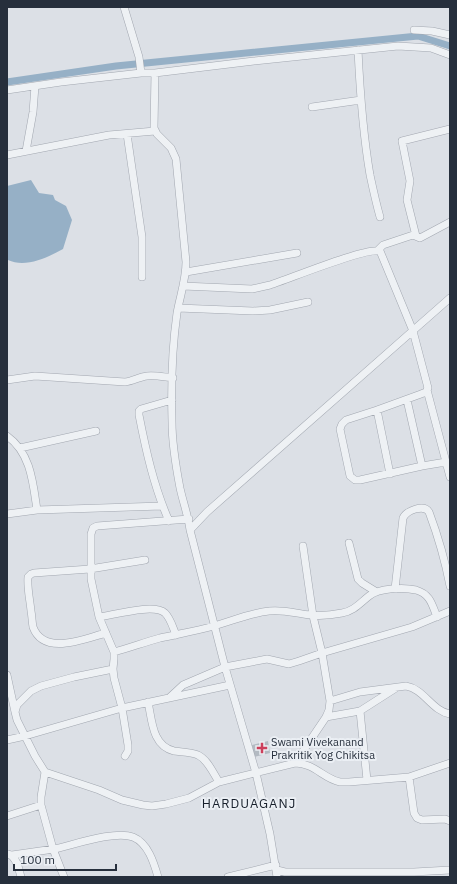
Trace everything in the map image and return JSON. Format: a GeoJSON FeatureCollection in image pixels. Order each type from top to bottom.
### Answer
{"type":"FeatureCollection","features":[{"type":"Feature","properties":{"kind":"street"},"geometry":{"type":"LineString","coordinates":[[124,7],[139,57],[141,72]]}},
{"type":"Feature","properties":{"kind":"street"},"geometry":{"type":"LineString","coordinates":[[414,30],[432,31],[450,35]]}},
{"type":"Feature","properties":{"kind":"street"},"geometry":{"type":"LineString","coordinates":[[7,90],[141,72],[155,73],[398,46],[431,48],[450,55]]}},
{"type":"Feature","properties":{"kind":"street"},"geometry":{"type":"LineString","coordinates":[[358,50],[361,100],[370,175],[380,217]]}},
{"type":"Feature","properties":{"kind":"street"},"geometry":{"type":"LineString","coordinates":[[155,73],[153,115],[155,131],[171,148],[176,159],[186,262],[186,272],[178,308],[175,331],[172,400],[174,455],[180,489],[225,667],[256,773],[277,871]]}},
{"type":"Feature","properties":{"kind":"street"},"geometry":{"type":"LineString","coordinates":[[26,151],[33,112],[35,86]]}},
{"type":"Feature","properties":{"kind":"street"},"geometry":{"type":"LineString","coordinates":[[312,107],[361,100]]}},
{"type":"Feature","properties":{"kind":"street"},"geometry":{"type":"LineString","coordinates":[[416,236],[407,200],[410,181],[402,141],[450,129]]}},
{"type":"Feature","properties":{"kind":"street"},"geometry":{"type":"LineString","coordinates":[[7,155],[109,136],[155,131]]}},
{"type":"Feature","properties":{"kind":"street"},"geometry":{"type":"LineString","coordinates":[[127,134],[142,237],[142,277]]}},
{"type":"Feature","properties":{"kind":"street"},"geometry":{"type":"LineString","coordinates":[[183,286],[258,288],[355,255],[378,250],[383,244],[409,236],[416,236],[419,238],[450,222]]}},
{"type":"Feature","properties":{"kind":"street"},"geometry":{"type":"LineString","coordinates":[[378,250],[381,252],[413,331],[428,384],[427,390],[450,477]]}},
{"type":"Feature","properties":{"kind":"street"},"geometry":{"type":"LineString","coordinates":[[186,272],[297,253]]}},
{"type":"Feature","properties":{"kind":"street"},"geometry":{"type":"LineString","coordinates":[[190,530],[206,512],[450,298]]}},
{"type":"Feature","properties":{"kind":"street"},"geometry":{"type":"LineString","coordinates":[[178,308],[253,311],[270,310],[308,302]]}},
{"type":"Feature","properties":{"kind":"street"},"geometry":{"type":"LineString","coordinates":[[7,380],[42,376],[125,382],[132,382],[150,376],[173,378]]}},
{"type":"Feature","properties":{"kind":"street"},"geometry":{"type":"LineString","coordinates":[[427,390],[407,400],[346,420],[342,424],[340,429],[350,476],[355,480],[360,480],[446,462]]}},
{"type":"Feature","properties":{"kind":"street"},"geometry":{"type":"LineString","coordinates":[[169,521],[162,506],[151,472],[139,412],[141,409],[172,400]]}},
{"type":"Feature","properties":{"kind":"street"},"geometry":{"type":"LineString","coordinates":[[407,400],[422,466]]}},
{"type":"Feature","properties":{"kind":"street"},"geometry":{"type":"LineString","coordinates":[[377,410],[390,474]]}},
{"type":"Feature","properties":{"kind":"street"},"geometry":{"type":"LineString","coordinates":[[20,448],[96,432]]}},
{"type":"Feature","properties":{"kind":"street"},"geometry":{"type":"LineString","coordinates":[[7,436],[20,448],[25,456],[33,481],[38,510]]}},
{"type":"Feature","properties":{"kind":"street"},"geometry":{"type":"LineString","coordinates":[[7,514],[38,510],[162,506]]}},
{"type":"Feature","properties":{"kind":"street"},"geometry":{"type":"LineString","coordinates":[[395,589],[403,518],[408,512],[424,507],[427,508],[429,512],[437,534],[450,586]]}},
{"type":"Feature","properties":{"kind":"street"},"geometry":{"type":"LineString","coordinates":[[125,756],[128,751],[128,745],[122,708],[113,669],[114,652],[99,617],[92,587],[90,569],[91,534],[93,528],[97,526],[188,519]]}},
{"type":"Feature","properties":{"kind":"street"},"geometry":{"type":"LineString","coordinates":[[350,543],[358,579],[362,584],[375,592]]}},
{"type":"Feature","properties":{"kind":"street"},"geometry":{"type":"LineString","coordinates":[[296,763],[326,717],[329,710],[330,701],[322,653],[313,616],[303,546]]}},
{"type":"Feature","properties":{"kind":"street"},"geometry":{"type":"LineString","coordinates":[[106,633],[66,644],[57,644],[43,638],[33,627],[28,577],[30,574],[90,569],[145,560]]}},
{"type":"Feature","properties":{"kind":"street"},"geometry":{"type":"LineString","coordinates":[[114,652],[161,638],[215,626],[269,611],[283,611],[313,616],[342,613],[350,611],[358,606],[375,592],[395,589],[415,589],[424,593],[430,598],[437,617]]}},
{"type":"Feature","properties":{"kind":"street"},"geometry":{"type":"LineString","coordinates":[[99,617],[156,608],[163,611],[169,618],[176,635]]}},
{"type":"Feature","properties":{"kind":"street"},"geometry":{"type":"LineString","coordinates":[[169,698],[183,685],[225,667],[267,659],[289,664],[412,627],[450,611]]}},
{"type":"Feature","properties":{"kind":"street"},"geometry":{"type":"LineString","coordinates":[[15,712],[17,705],[31,691],[41,686],[113,669]]}},
{"type":"Feature","properties":{"kind":"street"},"geometry":{"type":"LineString","coordinates":[[7,675],[17,720],[35,756],[45,772],[99,790],[122,800],[143,805],[152,806],[166,804],[189,798],[219,782],[296,763],[308,765],[340,782],[409,777],[450,763]]}},
{"type":"Feature","properties":{"kind":"street"},"geometry":{"type":"LineString","coordinates":[[7,740],[122,708],[230,685]]}},
{"type":"Feature","properties":{"kind":"street"},"geometry":{"type":"LineString","coordinates":[[330,701],[360,692],[398,687],[412,687],[419,691],[442,712],[450,714]]}},
{"type":"Feature","properties":{"kind":"street"},"geometry":{"type":"LineString","coordinates":[[326,717],[360,711],[398,687]]}},
{"type":"Feature","properties":{"kind":"street"},"geometry":{"type":"LineString","coordinates":[[148,702],[154,732],[157,739],[163,746],[170,750],[199,755],[205,761],[219,782]]}},
{"type":"Feature","properties":{"kind":"street"},"geometry":{"type":"LineString","coordinates":[[360,711],[367,780]]}},
{"type":"Feature","properties":{"kind":"street"},"geometry":{"type":"LineString","coordinates":[[45,772],[41,805],[53,849],[64,877]]}},
{"type":"Feature","properties":{"kind":"street"},"geometry":{"type":"LineString","coordinates":[[409,777],[414,812],[417,818],[422,820],[445,819],[450,821]]}},
{"type":"Feature","properties":{"kind":"street"},"geometry":{"type":"LineString","coordinates":[[7,816],[41,805]]}},
{"type":"Feature","properties":{"kind":"street"},"geometry":{"type":"LineString","coordinates":[[9,855],[53,849],[110,836],[132,837],[145,847],[158,877]]}},
{"type":"Feature","properties":{"kind":"street"},"geometry":{"type":"LineString","coordinates":[[9,855],[14,858],[21,877]]}},
{"type":"Feature","properties":{"kind":"street"},"geometry":{"type":"LineString","coordinates":[[228,877],[277,871],[414,874],[450,870]]}},
{"type":"Feature","properties":{"kind":"water"},"geometry":{"type":"Polygon","coordinates":[[[31,180],[39,193],[53,195],[55,200],[66,206],[72,220],[63,249],[36,261],[22,263],[15,262],[8,260],[7,256],[7,186],[31,180]]]}},
{"type":"Feature","properties":{"kind":"building"},"geometry":{"type":"Polygon","coordinates":[[[268,741],[270,753],[254,757],[252,745],[268,741]]]}},
{"type":"Feature","properties":{"kind":"waterway"},"geometry":{"type":"LineString","coordinates":[[7,82],[116,66],[418,36],[450,46]]}},
{"type":"Feature","properties":{"kind":"place","name":"Swami Vivekanand Prakritik Yog Chikitsa"},"geometry":{"type":"Point","coordinates":[262,748]}},
{"type":"Feature","properties":{"kind":"district","name":"HARDUAGANJ"},"geometry":{"type":"Point","coordinates":[249,803]}}]}
